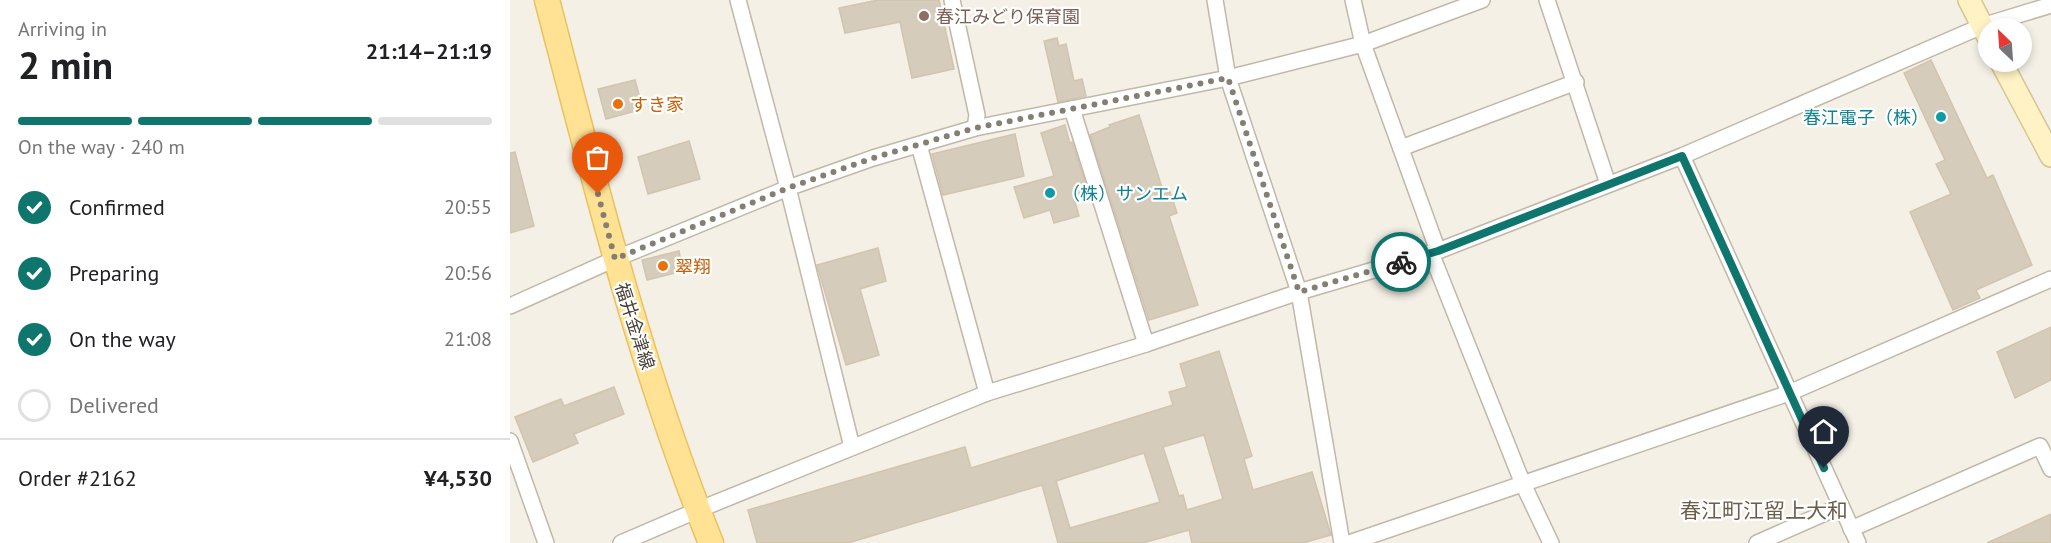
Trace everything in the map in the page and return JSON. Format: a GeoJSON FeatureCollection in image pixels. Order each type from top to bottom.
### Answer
{"type":"FeatureCollection","features":[{"type":"Feature","properties":{"kind":"main road","name":"福井金津線"},"geometry":{"type":"LineString","coordinates":[[547,0],[615,259],[648,367],[711,543]]}},
{"type":"Feature","properties":{"kind":"street"},"geometry":{"type":"LineString","coordinates":[[738,0],[788,188],[852,447]]}},
{"type":"Feature","properties":{"kind":"street"},"geometry":{"type":"LineString","coordinates":[[952,0],[977,115],[975,128]]}},
{"type":"Feature","properties":{"kind":"street"},"geometry":{"type":"LineString","coordinates":[[1215,0],[1228,78],[1299,292],[1342,543]]}},
{"type":"Feature","properties":{"kind":"street"},"geometry":{"type":"LineString","coordinates":[[1353,0],[1363,44],[1401,148],[1435,252],[1523,484],[1551,543]]}},
{"type":"Feature","properties":{"kind":"street"},"geometry":{"type":"LineString","coordinates":[[510,306],[615,259],[788,188],[873,158],[975,128],[1228,78],[1363,44],[1482,0]]}},
{"type":"Feature","properties":{"kind":"street"},"geometry":{"type":"LineString","coordinates":[[1547,0],[1608,184]]}},
{"type":"Feature","properties":{"kind":"street"},"geometry":{"type":"LineString","coordinates":[[1969,0],[1978,18]]}},
{"type":"Feature","properties":{"kind":"street"},"geometry":{"type":"LineString","coordinates":[[2020,18],[2051,4]]}},
{"type":"Feature","properties":{"kind":"street"},"geometry":{"type":"LineString","coordinates":[[621,543],[987,393],[1146,344],[1299,292],[1435,252],[1682,156],[1978,36]]}},
{"type":"Feature","properties":{"kind":"street"},"geometry":{"type":"LineString","coordinates":[[2006,72],[2051,156]]}},
{"type":"Feature","properties":{"kind":"street"},"geometry":{"type":"LineString","coordinates":[[1401,148],[1576,82]]}},
{"type":"Feature","properties":{"kind":"street"},"geometry":{"type":"LineString","coordinates":[[1072,109],[1146,344]]}},
{"type":"Feature","properties":{"kind":"street"},"geometry":{"type":"LineString","coordinates":[[919,145],[987,393]]}},
{"type":"Feature","properties":{"kind":"street"},"geometry":{"type":"LineString","coordinates":[[1682,156],[1858,543]]}},
{"type":"Feature","properties":{"kind":"street"},"geometry":{"type":"LineString","coordinates":[[1349,543],[1789,393],[2051,279]]}},
{"type":"Feature","properties":{"kind":"street"},"geometry":{"type":"LineString","coordinates":[[511,445],[546,543]]}},
{"type":"Feature","properties":{"kind":"street"},"geometry":{"type":"LineString","coordinates":[[1851,529],[2040,446],[2051,469]]}},
{"type":"Feature","properties":{"kind":"street"},"geometry":{"type":"LineString","coordinates":[[1757,543],[1841,506]]}},
{"type":"Feature","properties":{"kind":"building"},"geometry":{"type":"Polygon","coordinates":[[[878,0],[939,0],[954,69],[912,78],[900,22],[845,33],[839,8],[878,0]]]}},
{"type":"Feature","properties":{"kind":"building"},"geometry":{"type":"Polygon","coordinates":[[[1057,38],[1059,46],[1066,44],[1074,81],[1082,79],[1086,96],[1058,102],[1044,41],[1057,38]]]}},
{"type":"Feature","properties":{"kind":"building"},"geometry":{"type":"Polygon","coordinates":[[[1931,60],[1987,178],[1993,175],[2032,265],[1976,290],[1980,298],[1953,310],[1910,212],[1951,194],[1936,164],[1945,160],[1904,73],[1931,60]]]}},
{"type":"Feature","properties":{"kind":"building"},"geometry":{"type":"Polygon","coordinates":[[[635,80],[643,109],[606,119],[598,89],[635,80]]]}},
{"type":"Feature","properties":{"kind":"building"},"geometry":{"type":"Polygon","coordinates":[[[1139,115],[1164,194],[1170,192],[1177,213],[1169,216],[1198,305],[1149,320],[1090,135],[1110,127],[1109,125],[1139,115]]]}},
{"type":"Feature","properties":{"kind":"building","name":"（株）サンエム"},"geometry":{"type":"Polygon","coordinates":[[[1065,125],[1090,197],[1075,202],[1079,216],[1054,223],[1050,210],[1024,218],[1014,187],[1054,176],[1041,133],[1065,125]]]}},
{"type":"Feature","properties":{"kind":"building"},"geometry":{"type":"Polygon","coordinates":[[[1015,134],[1024,176],[943,195],[932,154],[1015,134]]]}},
{"type":"Feature","properties":{"kind":"building"},"geometry":{"type":"Polygon","coordinates":[[[689,141],[700,179],[648,194],[638,157],[689,141]]]}},
{"type":"Feature","properties":{"kind":"building"},"geometry":{"type":"Polygon","coordinates":[[[515,152],[534,226],[510,233],[510,153],[515,152]]]}},
{"type":"Feature","properties":{"kind":"building"},"geometry":{"type":"Polygon","coordinates":[[[878,248],[886,281],[860,289],[879,355],[846,365],[817,265],[878,248]]]}},
{"type":"Feature","properties":{"kind":"building"},"geometry":{"type":"Polygon","coordinates":[[[679,251],[683,271],[647,280],[642,260],[679,251]]]}},
{"type":"Feature","properties":{"kind":"building"},"geometry":{"type":"Polygon","coordinates":[[[2051,327],[2051,380],[2015,398],[1997,352],[2051,327]]]}},
{"type":"Feature","properties":{"kind":"building"},"geometry":{"type":"Polygon","coordinates":[[[1219,351],[1252,456],[1244,459],[1253,490],[1312,472],[1331,535],[1303,543],[1192,543],[1189,530],[1143,543],[1058,543],[1042,485],[848,543],[757,543],[748,510],[965,447],[971,468],[1173,405],[1169,392],[1187,387],[1180,364],[1219,351]],[[1204,435],[1163,447],[1179,496],[1183,495],[1187,510],[1223,499],[1204,435]],[[1144,453],[1056,481],[1070,528],[1160,502],[1144,453]]]}},
{"type":"Feature","properties":{"kind":"building"},"geometry":{"type":"Polygon","coordinates":[[[614,387],[624,414],[574,434],[578,443],[533,462],[515,417],[561,399],[564,406],[614,387]]]}},
{"type":"Feature","properties":{"kind":"building"},"geometry":{"type":"Polygon","coordinates":[[[2051,514],[2051,543],[1987,543],[2051,514]]]}},
{"type":"Feature","properties":{"kind":"way so far"},"geometry":{"type":"LineString","coordinates":[[598,194],[615,259],[788,188],[873,158],[975,128],[1228,78],[1299,292],[1401,262]]}},
{"type":"Feature","properties":{"kind":"place","name":"春江みどり保育園"},"geometry":{"type":"Point","coordinates":[924,16]}},
{"type":"Feature","properties":{"kind":"place","name":"すき家"},"geometry":{"type":"Point","coordinates":[618,104]}},
{"type":"Feature","properties":{"kind":"place","name":"春江電子（株）"},"geometry":{"type":"Point","coordinates":[1941,117]}},
{"type":"Feature","properties":{"kind":"place","name":"（株）サンエム"},"geometry":{"type":"Point","coordinates":[1050,193]}},
{"type":"Feature","properties":{"kind":"place","name":"翠翔"},"geometry":{"type":"Point","coordinates":[663,266]}},
{"type":"Feature","properties":{"kind":"district","name":"春江町江留上大和"},"geometry":{"type":"Point","coordinates":[1764,510]}},
{"type":"Feature","properties":{"kind":"route"},"geometry":{"type":"LineString","coordinates":[[1401,262],[1438,251],[1682,156],[1824,468]]}}]}
